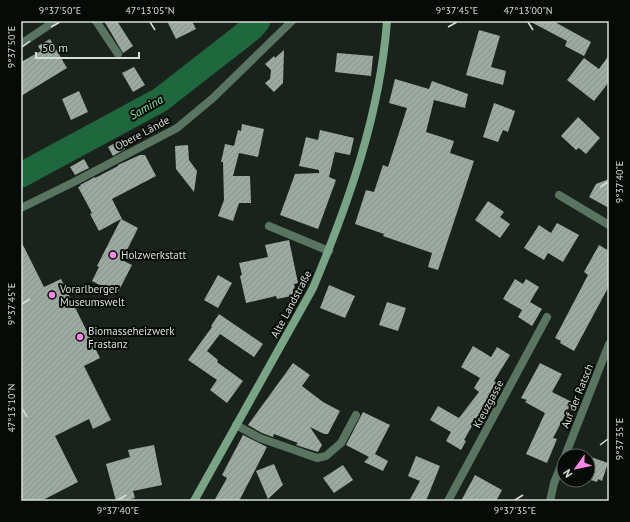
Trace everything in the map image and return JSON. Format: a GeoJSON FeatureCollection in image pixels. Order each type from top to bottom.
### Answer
{"type":"FeatureCollection","features":[{"type":"Feature","properties":{"kind":"main road","name":"Alte Landstraße"},"geometry":{"type":"LineString","coordinates":[[194,501],[313,288],[329,251],[352,190],[376,104],[385,46],[387,21]]}},
{"type":"Feature","properties":{"kind":"street"},"geometry":{"type":"LineString","coordinates":[[21,44],[55,21]]}},
{"type":"Feature","properties":{"kind":"street"},"geometry":{"type":"LineString","coordinates":[[96,21],[118,54]]}},
{"type":"Feature","properties":{"kind":"street","name":"Obere Lände"},"geometry":{"type":"LineString","coordinates":[[21,208],[177,128],[213,98],[292,21]]}},
{"type":"Feature","properties":{"kind":"street"},"geometry":{"type":"LineString","coordinates":[[559,195],[609,225]]}},
{"type":"Feature","properties":{"kind":"street"},"geometry":{"type":"LineString","coordinates":[[269,226],[329,251]]}},
{"type":"Feature","properties":{"kind":"street","name":"Kreuzgasse"},"geometry":{"type":"LineString","coordinates":[[448,501],[547,317]]}},
{"type":"Feature","properties":{"kind":"street","name":"Auf der Ratsch"},"geometry":{"type":"LineString","coordinates":[[568,448],[609,344]]}},
{"type":"Feature","properties":{"kind":"street"},"geometry":{"type":"LineString","coordinates":[[236,425],[260,438],[317,458],[326,456],[341,443],[356,414]]}},
{"type":"Feature","properties":{"kind":"street","name":"Auf der Ratsch"},"geometry":{"type":"LineString","coordinates":[[550,501],[556,478]]}},
{"type":"Feature","properties":{"kind":"building"},"geometry":{"type":"Polygon","coordinates":[[[104,21],[117,21],[133,46],[123,53],[104,21]]]}},
{"type":"Feature","properties":{"kind":"building"},"geometry":{"type":"Polygon","coordinates":[[[167,21],[192,21],[196,29],[176,39],[167,21]]]}},
{"type":"Feature","properties":{"kind":"building"},"geometry":{"type":"Polygon","coordinates":[[[529,21],[553,21],[591,42],[584,56],[565,46],[567,41],[529,21]]]}},
{"type":"Feature","properties":{"kind":"building"},"geometry":{"type":"Polygon","coordinates":[[[479,30],[500,36],[491,67],[506,71],[503,85],[466,75],[479,30]]]}},
{"type":"Feature","properties":{"kind":"building"},"geometry":{"type":"Polygon","coordinates":[[[50,39],[67,68],[21,96],[21,62],[41,51],[38,46],[50,39]]]}},
{"type":"Feature","properties":{"kind":"building"},"geometry":{"type":"Polygon","coordinates":[[[284,50],[283,83],[274,92],[265,83],[270,79],[271,70],[265,64],[284,50]]]}},
{"type":"Feature","properties":{"kind":"building"},"geometry":{"type":"Polygon","coordinates":[[[337,53],[373,56],[371,76],[335,72],[337,53]]]}},
{"type":"Feature","properties":{"kind":"building"},"geometry":{"type":"Polygon","coordinates":[[[609,55],[609,82],[594,101],[567,80],[584,58],[599,69],[609,55]]]}},
{"type":"Feature","properties":{"kind":"building"},"geometry":{"type":"Polygon","coordinates":[[[134,67],[145,85],[133,92],[122,73],[134,67]]]}},
{"type":"Feature","properties":{"kind":"building"},"geometry":{"type":"Polygon","coordinates":[[[395,79],[429,89],[432,81],[468,94],[465,108],[434,100],[426,132],[454,141],[450,153],[474,161],[438,270],[428,267],[432,253],[383,236],[384,234],[355,224],[366,190],[374,192],[383,165],[388,167],[407,108],[389,103],[395,79]]]}},
{"type":"Feature","properties":{"kind":"building"},"geometry":{"type":"Polygon","coordinates":[[[79,91],[88,112],[71,120],[62,99],[79,91]]]}},
{"type":"Feature","properties":{"kind":"building"},"geometry":{"type":"Polygon","coordinates":[[[494,103],[515,111],[508,132],[503,130],[498,142],[483,137],[494,103]]]}},
{"type":"Feature","properties":{"kind":"building"},"geometry":{"type":"Polygon","coordinates":[[[578,117],[600,138],[586,154],[579,148],[576,150],[561,136],[578,117]]]}},
{"type":"Feature","properties":{"kind":"building"},"geometry":{"type":"Polygon","coordinates":[[[242,124],[264,129],[258,157],[239,153],[233,176],[250,176],[251,203],[239,203],[233,221],[218,216],[224,200],[223,162],[221,162],[225,144],[234,146],[238,130],[241,131],[242,124]]]}},
{"type":"Feature","properties":{"kind":"building"},"geometry":{"type":"Polygon","coordinates":[[[320,130],[354,138],[350,155],[335,152],[329,177],[336,180],[318,229],[280,215],[295,174],[319,173],[319,170],[299,166],[306,137],[318,140],[320,130]]]}},
{"type":"Feature","properties":{"kind":"building"},"geometry":{"type":"Polygon","coordinates":[[[120,140],[125,149],[113,156],[108,147],[120,140]]]}},
{"type":"Feature","properties":{"kind":"building"},"geometry":{"type":"Polygon","coordinates":[[[188,145],[189,160],[197,171],[194,192],[176,169],[175,146],[188,145]]]}},
{"type":"Feature","properties":{"kind":"building"},"geometry":{"type":"Polygon","coordinates":[[[140,155],[145,155],[156,176],[112,199],[121,219],[99,231],[90,214],[92,213],[78,187],[118,165],[140,155]]]}},
{"type":"Feature","properties":{"kind":"building"},"geometry":{"type":"Polygon","coordinates":[[[84,159],[89,168],[75,175],[70,167],[84,159]]]}},
{"type":"Feature","properties":{"kind":"building"},"geometry":{"type":"Polygon","coordinates":[[[609,179],[609,208],[589,197],[596,184],[609,179]]]}},
{"type":"Feature","properties":{"kind":"building"},"geometry":{"type":"Polygon","coordinates":[[[488,201],[504,212],[500,217],[510,224],[500,238],[475,220],[488,201]]]}},
{"type":"Feature","properties":{"kind":"building","name":"Holzwerkstatt"},"geometry":{"type":"Polygon","coordinates":[[[121,219],[138,228],[122,260],[132,265],[117,294],[92,281],[99,267],[97,266],[121,219]]]}},
{"type":"Feature","properties":{"kind":"building"},"geometry":{"type":"Polygon","coordinates":[[[557,223],[579,235],[563,262],[548,253],[544,260],[524,248],[539,225],[551,233],[557,223]]]}},
{"type":"Feature","properties":{"kind":"building"},"geometry":{"type":"Polygon","coordinates":[[[289,240],[298,283],[294,284],[296,295],[277,299],[276,296],[246,303],[240,276],[242,275],[239,263],[268,257],[265,245],[289,240]]]}},
{"type":"Feature","properties":{"kind":"building"},"geometry":{"type":"Polygon","coordinates":[[[21,241],[44,287],[61,279],[100,358],[84,366],[111,420],[93,429],[89,419],[55,436],[78,482],[41,501],[21,501],[21,241]]]}},
{"type":"Feature","properties":{"kind":"building"},"geometry":{"type":"Polygon","coordinates":[[[599,245],[609,251],[609,286],[574,351],[560,343],[561,341],[555,338],[588,275],[584,272],[599,245]]]}},
{"type":"Feature","properties":{"kind":"building"},"geometry":{"type":"Polygon","coordinates":[[[218,275],[232,283],[218,308],[204,300],[218,275]]]}},
{"type":"Feature","properties":{"kind":"building"},"geometry":{"type":"Polygon","coordinates":[[[515,279],[523,284],[526,279],[539,287],[530,302],[542,309],[532,326],[518,317],[522,310],[503,299],[515,279]]]}},
{"type":"Feature","properties":{"kind":"building"},"geometry":{"type":"Polygon","coordinates":[[[329,285],[355,296],[345,318],[320,308],[329,285]]]}},
{"type":"Feature","properties":{"kind":"building"},"geometry":{"type":"Polygon","coordinates":[[[387,302],[406,308],[398,331],[379,325],[387,302]]]}},
{"type":"Feature","properties":{"kind":"building"},"geometry":{"type":"Polygon","coordinates":[[[219,314],[263,344],[254,357],[220,334],[207,351],[218,360],[217,362],[243,381],[227,403],[210,390],[217,380],[188,360],[212,327],[211,326],[219,314]]]}},
{"type":"Feature","properties":{"kind":"building"},"geometry":{"type":"Polygon","coordinates":[[[473,346],[491,357],[497,347],[510,355],[494,381],[499,384],[484,410],[472,426],[464,440],[466,441],[461,450],[446,441],[451,432],[430,420],[438,406],[459,418],[479,392],[474,388],[480,378],[461,367],[473,346]]]}},
{"type":"Feature","properties":{"kind":"building"},"geometry":{"type":"Polygon","coordinates":[[[293,363],[310,375],[302,386],[323,402],[340,411],[328,434],[324,434],[310,427],[322,445],[318,452],[296,445],[298,443],[274,434],[273,437],[262,433],[248,425],[293,363]]]}},
{"type":"Feature","properties":{"kind":"building"},"geometry":{"type":"Polygon","coordinates":[[[540,363],[562,374],[552,392],[572,402],[553,438],[557,439],[547,463],[526,454],[545,413],[525,402],[527,400],[521,398],[540,363]]]}},
{"type":"Feature","properties":{"kind":"building"},"geometry":{"type":"Polygon","coordinates":[[[363,412],[390,425],[375,454],[388,461],[383,471],[364,462],[369,457],[346,445],[363,412]]]}},
{"type":"Feature","properties":{"kind":"building"},"geometry":{"type":"Polygon","coordinates":[[[243,435],[267,447],[239,501],[214,501],[227,478],[222,475],[243,435]]]}},
{"type":"Feature","properties":{"kind":"building"},"geometry":{"type":"Polygon","coordinates":[[[154,445],[162,485],[133,491],[135,498],[124,501],[116,501],[106,464],[130,457],[128,450],[154,445]]]}},
{"type":"Feature","properties":{"kind":"building"},"geometry":{"type":"Polygon","coordinates":[[[416,456],[440,466],[426,501],[409,501],[420,481],[408,476],[416,456]]]}},
{"type":"Feature","properties":{"kind":"building"},"geometry":{"type":"Polygon","coordinates":[[[596,459],[608,463],[602,481],[598,479],[597,482],[596,459]]]}},
{"type":"Feature","properties":{"kind":"building"},"geometry":{"type":"Polygon","coordinates":[[[274,464],[283,485],[268,499],[256,471],[274,464]]]}},
{"type":"Feature","properties":{"kind":"building"},"geometry":{"type":"Polygon","coordinates":[[[343,465],[353,480],[334,493],[323,478],[343,465]]]}},
{"type":"Feature","properties":{"kind":"building"},"geometry":{"type":"Polygon","coordinates":[[[475,475],[502,490],[496,501],[461,501],[475,475]]]}},
{"type":"Feature","properties":{"kind":"waterway","name":"Samina"},"geometry":{"type":"LineString","coordinates":[[21,175],[160,100],[251,29],[258,21]]}},
{"type":"Feature","properties":{"kind":"place","name":"Holzwerkstatt"},"geometry":{"type":"Point","coordinates":[113,255]}},
{"type":"Feature","properties":{"kind":"place","name":"Vorarlberger Museumswelt"},"geometry":{"type":"Point","coordinates":[52,295]}},
{"type":"Feature","properties":{"kind":"place","name":"Biomasseheizwerk Frastanz"},"geometry":{"type":"Point","coordinates":[80,337]}}]}
